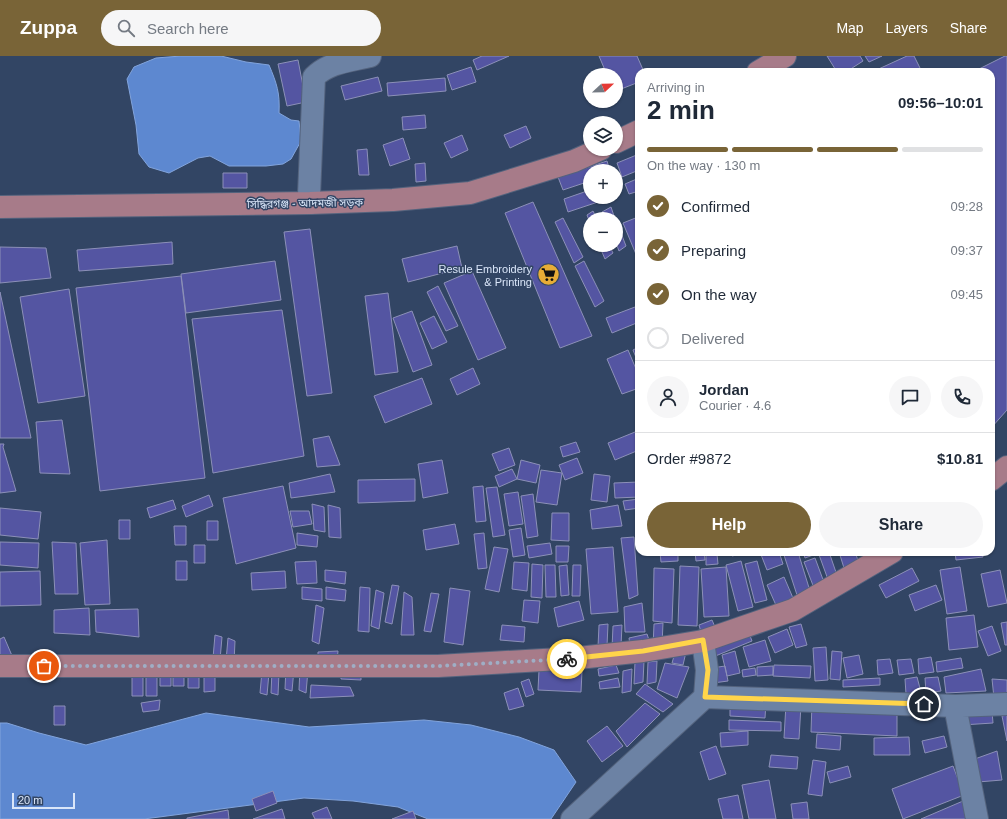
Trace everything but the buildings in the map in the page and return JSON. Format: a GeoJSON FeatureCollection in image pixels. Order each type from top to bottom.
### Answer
{"type":"FeatureCollection","features":[{"type":"Feature","properties":{"kind":"main road"},"geometry":{"type":"LineString","coordinates":[[765,68],[785,56]]}},
{"type":"Feature","properties":{"kind":"main road"},"geometry":{"type":"LineString","coordinates":[[623,139],[635,133]]}},
{"type":"Feature","properties":{"kind":"main road","name":"সিদ্ধিরগঞ্জ - আদমজী সড়ক"},"geometry":{"type":"LineString","coordinates":[[0,207],[310,203],[393,200],[470,193],[574,161],[586,156]]}},
{"type":"Feature","properties":{"kind":"main road"},"geometry":{"type":"LineString","coordinates":[[995,477],[1007,468]]}},
{"type":"Feature","properties":{"kind":"main road"},"geometry":{"type":"LineString","coordinates":[[0,666],[438,666],[578,658],[643,651],[703,640],[793,610],[885,556]]}},
{"type":"Feature","properties":{"kind":"street"},"geometry":{"type":"LineString","coordinates":[[310,203],[309,195],[314,78],[321,70],[334,64],[370,56]]}},
{"type":"Feature","properties":{"kind":"street"},"geometry":{"type":"LineString","coordinates":[[572,819],[705,697],[708,670],[703,640]]}},
{"type":"Feature","properties":{"kind":"street"},"geometry":{"type":"LineString","coordinates":[[705,697],[955,706],[1007,704]]}},
{"type":"Feature","properties":{"kind":"street"},"geometry":{"type":"LineString","coordinates":[[955,706],[977,819]]}},
{"type":"Feature","properties":{"kind":"water"},"geometry":{"type":"Polygon","coordinates":[[[181,56],[221,56],[246,62],[269,65],[277,89],[279,113],[291,120],[299,121],[301,141],[291,159],[283,164],[266,166],[229,166],[210,156],[198,158],[169,173],[149,167],[139,154],[136,125],[127,79],[134,67],[156,58],[181,56]]]}},
{"type":"Feature","properties":{"kind":"water"},"geometry":{"type":"Polygon","coordinates":[[[206,713],[309,727],[424,720],[471,725],[519,737],[554,750],[576,782],[551,819],[428,819],[398,807],[353,801],[304,798],[144,819],[0,819],[0,723],[7,723],[86,745],[206,713]]]}},
{"type":"Feature","properties":{"kind":"way so far"},"geometry":{"type":"LineString","coordinates":[[44,666],[438,666],[567,659]]}},
{"type":"Feature","properties":{"kind":"place","name":"Resule Embroidery & Printing"},"geometry":{"type":"Point","coordinates":[548,275]}},
{"type":"Feature","properties":{"kind":"route"},"geometry":{"type":"LineString","coordinates":[[567,659],[643,651],[703,640],[708,670],[705,697],[924,704]]}}]}
